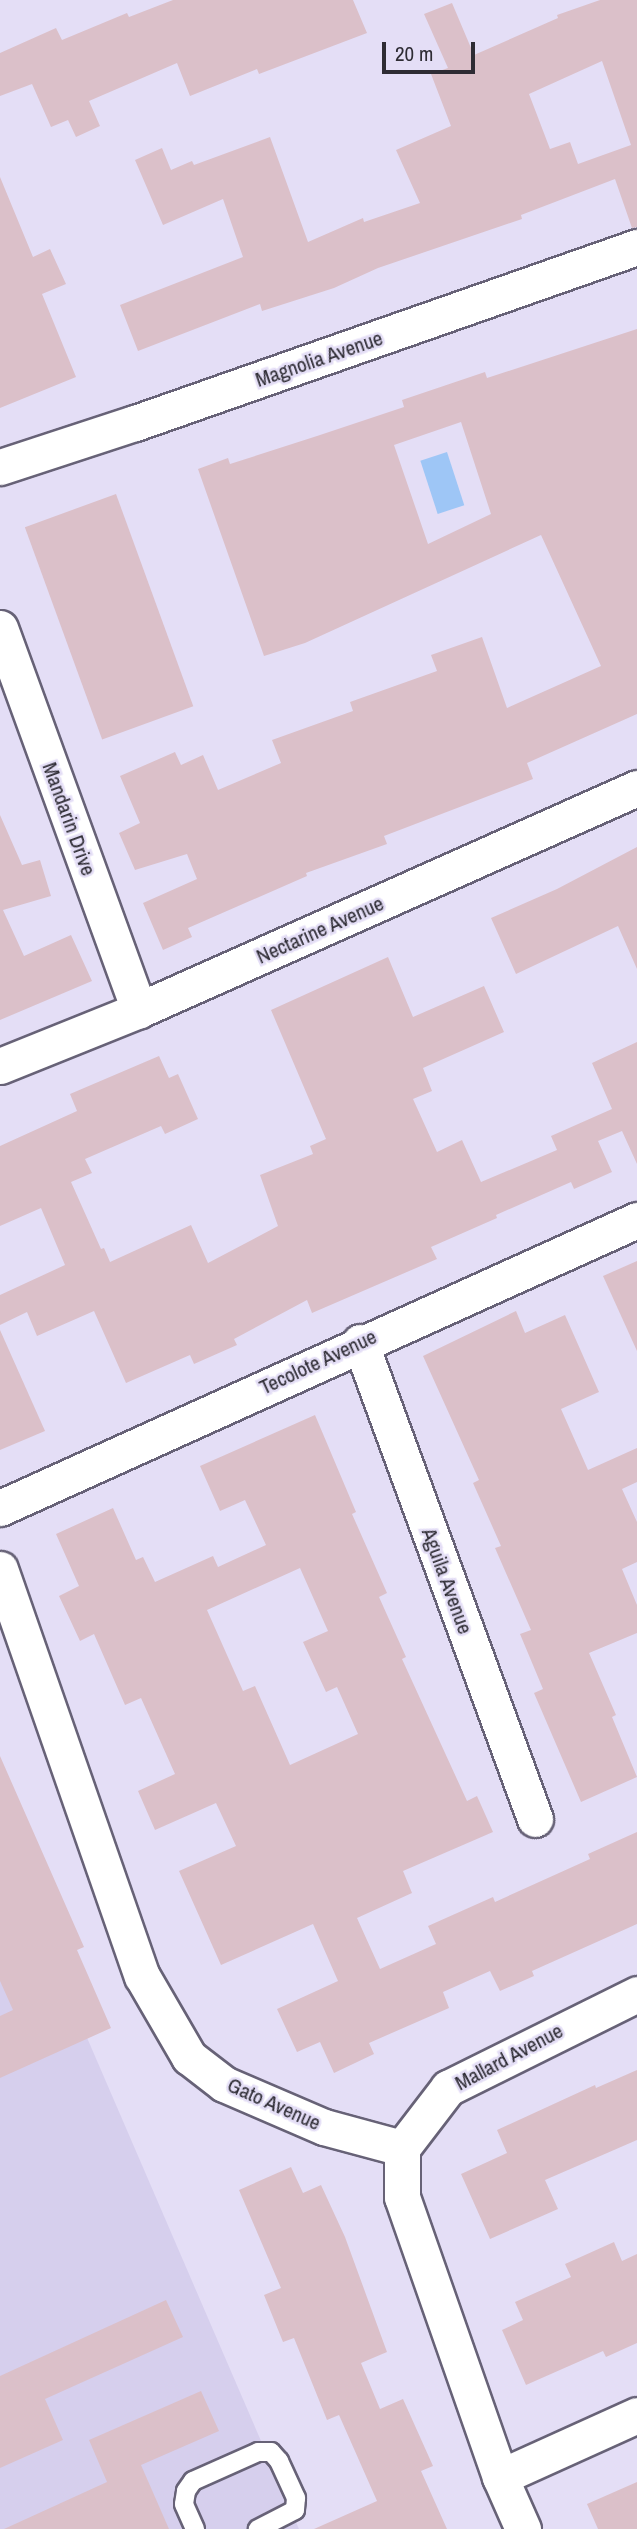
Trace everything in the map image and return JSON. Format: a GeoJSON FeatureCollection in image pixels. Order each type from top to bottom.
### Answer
{"type":"FeatureCollection","features":[{"type":"Feature","properties":{"kind":"street","name":"Magnolia Avenue"},"geometry":{"type":"LineString","coordinates":[[0,467],[135,424],[637,247]]}},
{"type":"Feature","properties":{"kind":"street","name":"Mandarin Drive"},"geometry":{"type":"LineString","coordinates":[[0,628],[139,1010]]}},
{"type":"Feature","properties":{"kind":"street","name":"Nectarine Avenue"},"geometry":{"type":"LineString","coordinates":[[0,1066],[139,1010],[637,788]]}},
{"type":"Feature","properties":{"kind":"street","name":"Tecolote Avenue"},"geometry":{"type":"LineString","coordinates":[[0,1507],[360,1342],[637,1220]]}},
{"type":"Feature","properties":{"kind":"street","name":"Aguila Avenue"},"geometry":{"type":"LineString","coordinates":[[360,1342],[535,1819]]}},
{"type":"Feature","properties":{"kind":"street","name":"Gato Avenue"},"geometry":{"type":"LineString","coordinates":[[0,1569],[142,1976],[189,2057],[224,2084],[324,2127],[402,2148]]}},
{"type":"Feature","properties":{"kind":"street","name":"Mallard Avenue"},"geometry":{"type":"LineString","coordinates":[[402,2148],[448,2088],[637,1994]]}},
{"type":"Feature","properties":{"kind":"street"},"geometry":{"type":"LineString","coordinates":[[402,2148],[402,2197],[500,2477],[523,2529]]}},
{"type":"Feature","properties":{"kind":"street"},"geometry":{"type":"LineString","coordinates":[[500,2477],[637,2415]]}},
{"type":"Feature","properties":{"kind":"lane"},"geometry":{"type":"LineString","coordinates":[[195,2529],[184,2504],[186,2491],[193,2481],[258,2452],[271,2452],[279,2461],[296,2498],[295,2510],[258,2529]]}},
{"type":"Feature","properties":{"kind":"shaded area"},"geometry":{"type":"Polygon","coordinates":[[[0,1836],[299,2529],[0,2529],[0,1836]]]}},
{"type":"Feature","properties":{"kind":"water"},"geometry":{"type":"Polygon","coordinates":[[[447,452],[464,505],[438,514],[420,461],[447,452]]]}},
{"type":"Feature","properties":{"kind":"building"},"geometry":{"type":"Polygon","coordinates":[[[173,0],[353,0],[367,33],[259,74],[257,69],[190,96],[177,63],[89,101],[100,126],[76,137],[68,120],[51,127],[32,84],[0,96],[0,53],[56,28],[62,40],[127,13],[129,17],[173,0]]]}},
{"type":"Feature","properties":{"kind":"building"},"geometry":{"type":"Polygon","coordinates":[[[600,0],[637,0],[637,227],[632,228],[615,179],[521,215],[522,219],[378,268],[334,288],[262,311],[260,304],[138,351],[120,305],[243,257],[223,199],[163,225],[135,160],[162,148],[171,170],[192,161],[194,165],[270,137],[308,242],[363,218],[364,222],[420,203],[396,150],[451,126],[431,74],[448,68],[424,14],[452,3],[474,55],[558,18],[557,15],[600,0]],[[602,61],[529,94],[550,149],[570,142],[578,164],[631,145],[602,61]]]}},
{"type":"Feature","properties":{"kind":"building"},"geometry":{"type":"Polygon","coordinates":[[[0,177],[33,257],[50,249],[66,284],[42,294],[76,377],[0,408],[0,177]]]}},
{"type":"Feature","properties":{"kind":"building"},"geometry":{"type":"Polygon","coordinates":[[[637,329],[637,714],[527,763],[533,779],[384,836],[387,844],[306,873],[307,876],[188,928],[192,937],[163,950],[143,903],[197,879],[187,854],[135,870],[119,833],[140,823],[120,776],[175,752],[181,765],[203,755],[218,790],[281,763],[272,740],[353,711],[350,702],[437,671],[431,655],[482,637],[507,708],[601,666],[541,535],[305,643],[264,656],[198,469],[228,458],[230,464],[404,407],[402,400],[485,372],[487,378],[637,329]],[[461,422],[394,445],[428,544],[491,514],[461,422]]]}},
{"type":"Feature","properties":{"kind":"building"},"geometry":{"type":"Polygon","coordinates":[[[116,494],[193,706],[102,740],[25,527],[116,494]]]}},
{"type":"Feature","properties":{"kind":"building"},"geometry":{"type":"Polygon","coordinates":[[[0,815],[22,865],[40,860],[51,896],[3,910],[24,956],[71,935],[92,981],[0,1020],[0,815]]]}},
{"type":"Feature","properties":{"kind":"building"},"geometry":{"type":"Polygon","coordinates":[[[637,847],[637,969],[618,926],[516,974],[491,918],[557,889],[637,847]]]}},
{"type":"Feature","properties":{"kind":"building"},"geometry":{"type":"Polygon","coordinates":[[[388,957],[413,1017],[484,986],[504,1032],[423,1068],[432,1091],[413,1099],[437,1152],[462,1140],[481,1182],[557,1150],[551,1136],[612,1109],[592,1063],[637,1042],[637,1164],[622,1131],[598,1141],[612,1172],[574,1189],[571,1182],[431,1247],[437,1259],[312,1313],[307,1300],[234,1339],[237,1345],[194,1364],[190,1355],[126,1383],[94,1311],[37,1336],[27,1312],[0,1325],[0,1295],[65,1265],[41,1208],[0,1226],[0,1146],[77,1111],[70,1094],[159,1056],[169,1078],[178,1074],[198,1119],[165,1134],[161,1126],[85,1159],[92,1173],[71,1182],[101,1249],[104,1248],[110,1262],[191,1225],[208,1263],[278,1226],[260,1175],[313,1154],[310,1146],[326,1139],[271,1010],[388,957]]]}},
{"type":"Feature","properties":{"kind":"building"},"geometry":{"type":"Polygon","coordinates":[[[637,1261],[637,1351],[603,1276],[637,1261]]]}},
{"type":"Feature","properties":{"kind":"building"},"geometry":{"type":"Polygon","coordinates":[[[516,1311],[525,1333],[565,1315],[599,1392],[561,1409],[588,1470],[637,1448],[637,1482],[622,1489],[637,1522],[637,1562],[622,1569],[637,1605],[637,1633],[589,1653],[616,1715],[612,1717],[637,1777],[581,1802],[534,1693],[543,1689],[520,1634],[531,1630],[495,1548],[501,1546],[473,1483],[479,1480],[423,1356],[516,1311]]]}},
{"type":"Feature","properties":{"kind":"building"},"geometry":{"type":"Polygon","coordinates":[[[0,1330],[45,1431],[0,1450],[0,1330]]]}},
{"type":"Feature","properties":{"kind":"building"},"geometry":{"type":"Polygon","coordinates":[[[315,1415],[356,1512],[352,1514],[387,1593],[379,1597],[406,1657],[402,1659],[467,1801],[477,1796],[493,1832],[403,1871],[412,1893],[357,1918],[380,1969],[436,1944],[428,1926],[493,1897],[495,1902],[590,1859],[588,1854],[637,1832],[637,1924],[532,1971],[534,1976],[500,1991],[490,1971],[443,1992],[449,2008],[369,2043],[374,2054],[334,2073],[320,2042],[297,2052],[277,2009],[338,1981],[313,1924],[221,1965],[179,1871],[236,1846],[216,1803],[155,1830],[138,1791],[175,1774],[141,1698],[125,1705],[94,1634],[80,1641],[59,1596],[79,1586],[56,1534],[113,1508],[136,1560],[143,1557],[155,1582],[213,1556],[218,1567],[266,1545],[245,1500],[220,1511],[200,1466],[315,1415]],[[300,1568],[207,1610],[243,1691],[255,1686],[290,1765],[358,1734],[337,1687],[326,1692],[303,1642],[328,1631],[300,1568]]]}},
{"type":"Feature","properties":{"kind":"building"},"geometry":{"type":"Polygon","coordinates":[[[0,1756],[84,1947],[77,1950],[111,2028],[0,2078],[0,2016],[13,2010],[0,1981],[0,1756]]]}},
{"type":"Feature","properties":{"kind":"building"},"geometry":{"type":"Polygon","coordinates":[[[637,2070],[637,2140],[545,2180],[558,2209],[490,2239],[461,2174],[507,2153],[497,2130],[595,2085],[596,2088],[637,2070]]]}},
{"type":"Feature","properties":{"kind":"building"},"geometry":{"type":"Polygon","coordinates":[[[291,2167],[303,2193],[321,2185],[345,2237],[387,2352],[361,2363],[380,2409],[403,2399],[433,2466],[421,2471],[447,2529],[314,2529],[377,2501],[339,2415],[327,2420],[294,2338],[283,2342],[264,2295],[281,2288],[239,2190],[291,2167]]]}},
{"type":"Feature","properties":{"kind":"building"},"geometry":{"type":"Polygon","coordinates":[[[614,2242],[622,2261],[637,2254],[637,2343],[606,2357],[603,2351],[526,2385],[502,2330],[523,2320],[515,2302],[571,2277],[565,2264],[614,2242]]]}},
{"type":"Feature","properties":{"kind":"building"},"geometry":{"type":"Polygon","coordinates":[[[166,2300],[183,2337],[45,2399],[63,2440],[0,2468],[0,2376],[166,2300]]]}},
{"type":"Feature","properties":{"kind":"building"},"geometry":{"type":"Polygon","coordinates":[[[201,2391],[219,2431],[141,2465],[169,2529],[4,2529],[107,2482],[89,2440],[201,2391]]]}},
{"type":"Feature","properties":{"kind":"building"},"geometry":{"type":"Polygon","coordinates":[[[637,2482],[637,2529],[598,2529],[587,2504],[637,2482]]]}}]}
